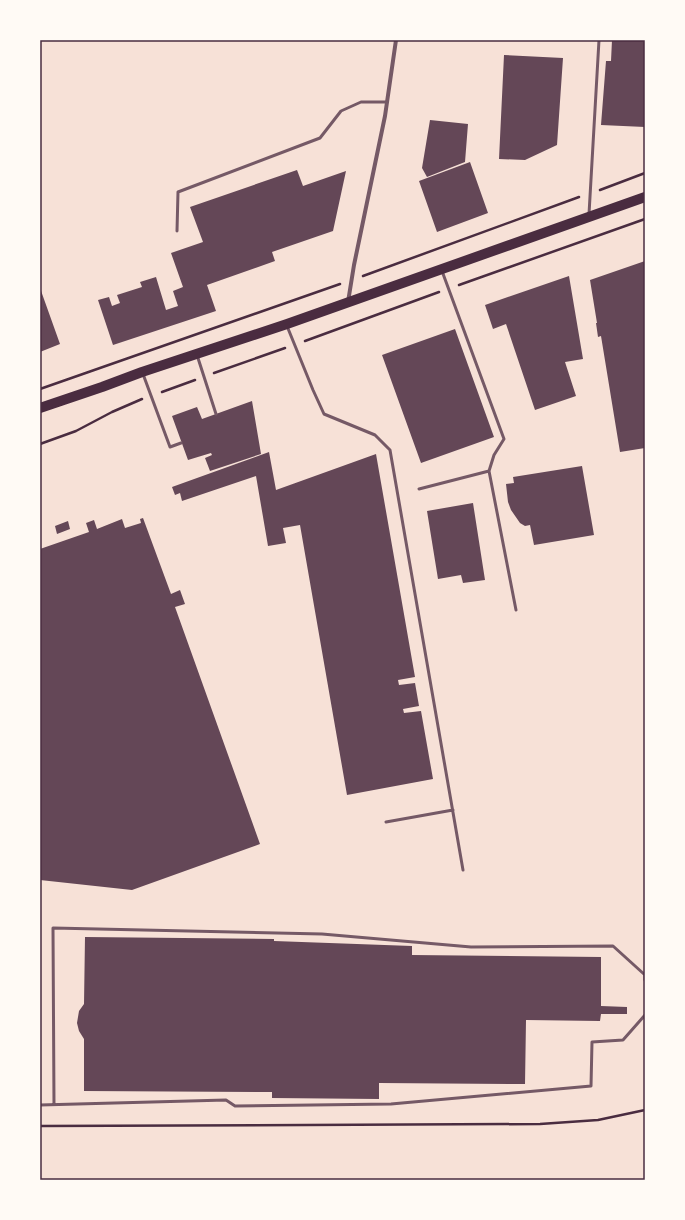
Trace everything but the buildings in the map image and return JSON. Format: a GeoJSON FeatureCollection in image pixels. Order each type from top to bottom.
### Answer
{"type":"FeatureCollection","features":[{"type":"Feature","properties":{"kind":"main road"},"geometry":{"type":"LineString","coordinates":[[40,408],[102,388],[142,372],[287,324],[645,197]]}},
{"type":"Feature","properties":{"kind":"street"},"geometry":{"type":"LineString","coordinates":[[348,302],[387,102],[396,40]]}},
{"type":"Feature","properties":{"kind":"lane"},"geometry":{"type":"LineString","coordinates":[[589,218],[599,40]]}},
{"type":"Feature","properties":{"kind":"lane"},"geometry":{"type":"LineString","coordinates":[[177,231],[178,192],[320,138],[341,111],[361,102],[387,102]]}},
{"type":"Feature","properties":{"kind":"lane"},"geometry":{"type":"LineString","coordinates":[[442,269],[504,439],[494,455],[489,471],[516,610]]}},
{"type":"Feature","properties":{"kind":"lane"},"geometry":{"type":"LineString","coordinates":[[287,324],[324,414],[375,435],[390,450],[463,870]]}},
{"type":"Feature","properties":{"kind":"lane"},"geometry":{"type":"LineString","coordinates":[[197,354],[216,414]]}},
{"type":"Feature","properties":{"kind":"lane"},"geometry":{"type":"LineString","coordinates":[[142,372],[170,447],[181,443]]}},
{"type":"Feature","properties":{"kind":"lane"},"geometry":{"type":"LineString","coordinates":[[419,488],[489,471]]}},
{"type":"Feature","properties":{"kind":"lane"},"geometry":{"type":"LineString","coordinates":[[386,822],[453,810]]}},
{"type":"Feature","properties":{"kind":"lane"},"geometry":{"type":"LineString","coordinates":[[54,1105],[53,928],[322,934],[471,947],[613,946],[645,975],[645,980]]}},
{"type":"Feature","properties":{"kind":"lane"},"geometry":{"type":"LineString","coordinates":[[40,1105],[226,1100],[235,1106],[391,1104],[591,1086],[592,1042],[623,1040],[645,1015]]}},
{"type":"Feature","properties":{"kind":"path"},"geometry":{"type":"LineString","coordinates":[[40,444],[76,432],[112,412],[151,396],[645,219]]}},
{"type":"Feature","properties":{"kind":"path"},"geometry":{"type":"LineString","coordinates":[[40,1126],[540,1124],[598,1120],[645,1110]]}}]}
